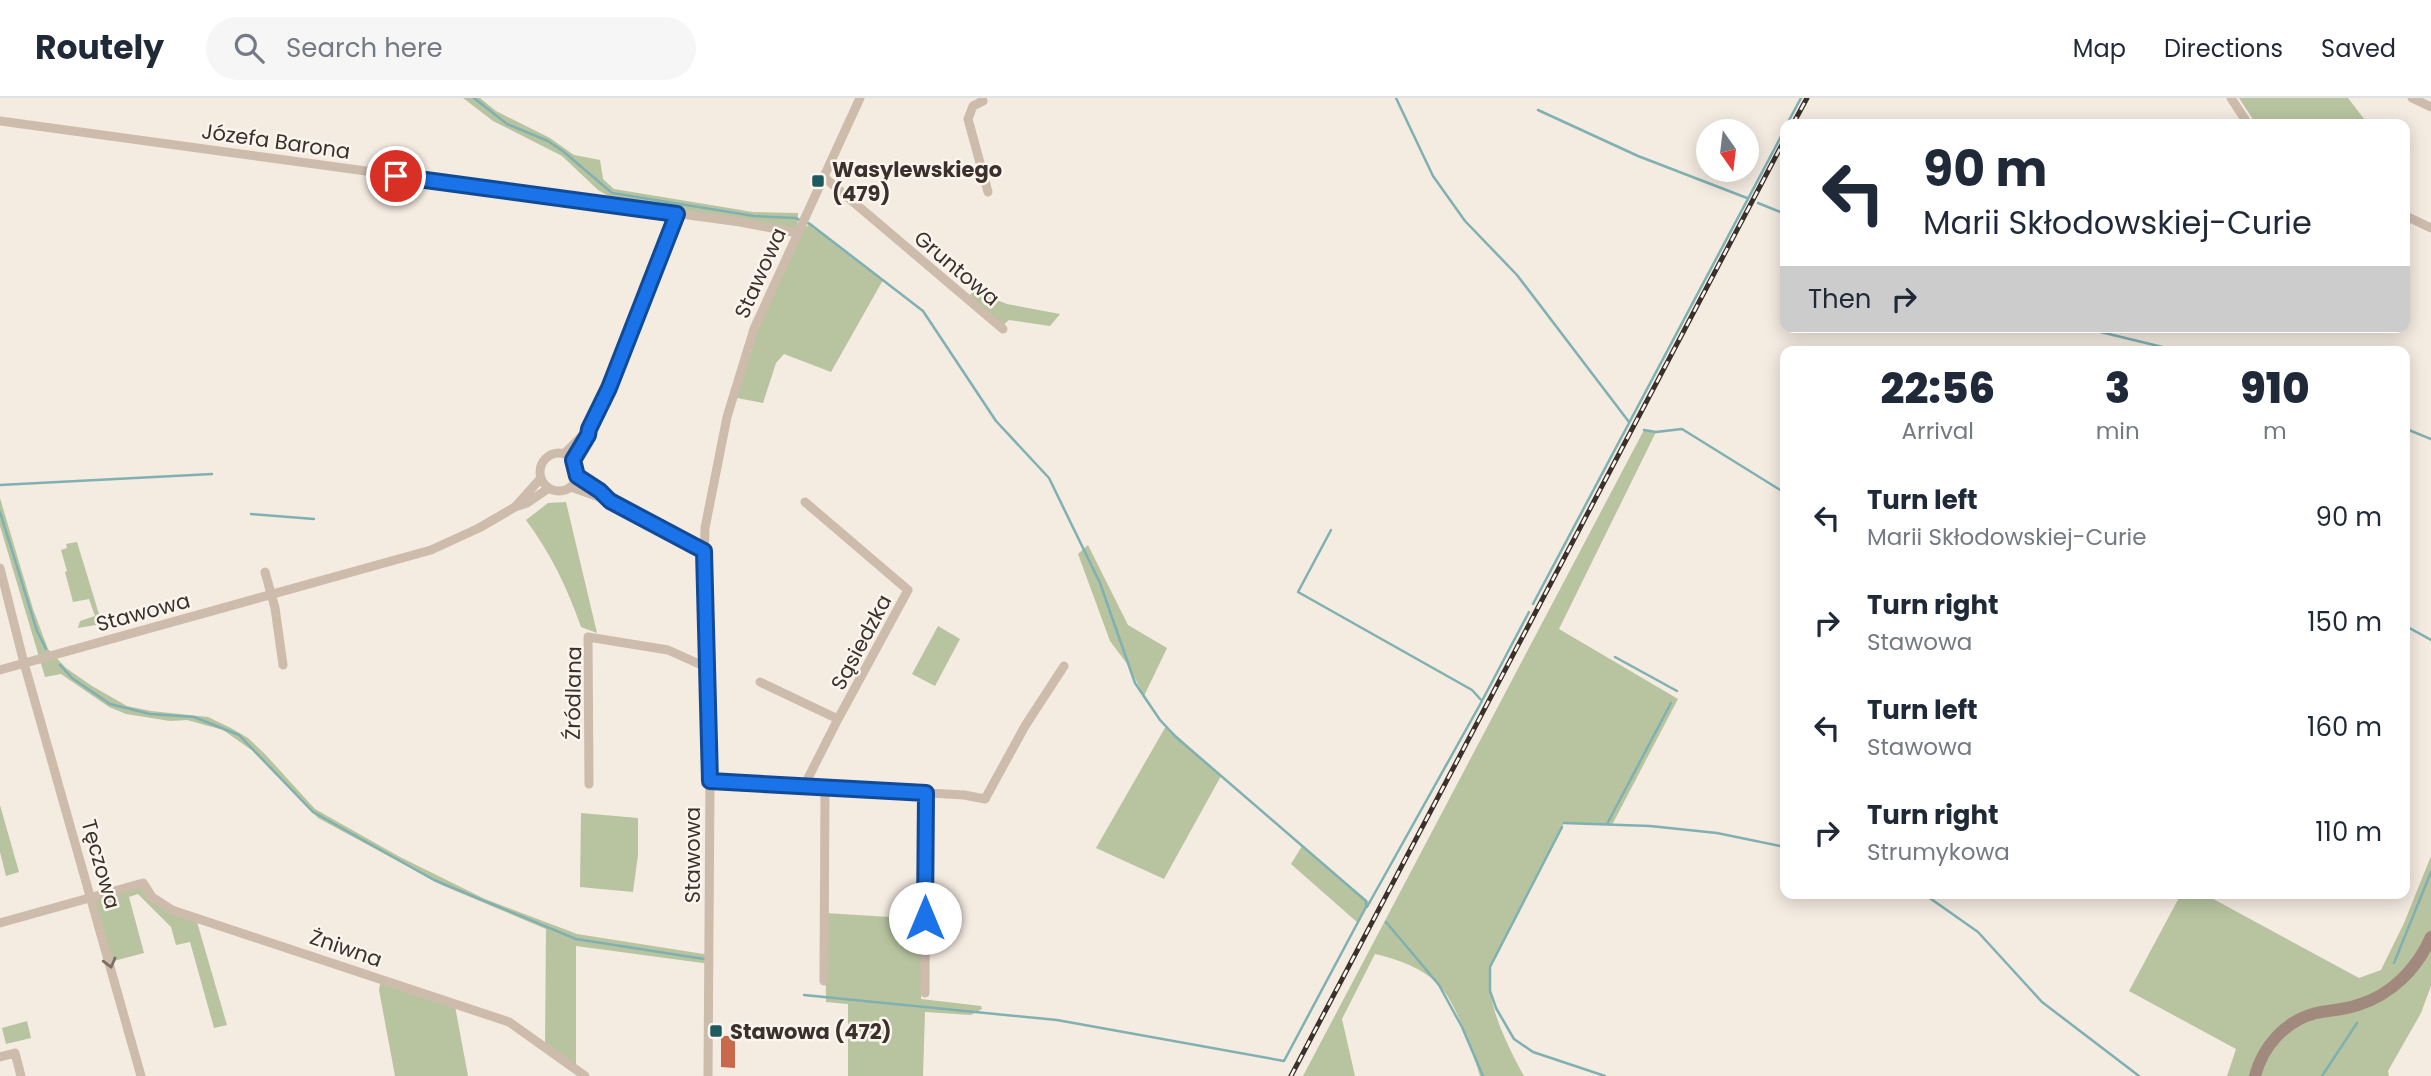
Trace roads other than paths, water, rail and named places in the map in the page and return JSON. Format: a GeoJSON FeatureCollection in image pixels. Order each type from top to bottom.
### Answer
{"type":"FeatureCollection","features":[{"type":"Feature","properties":{"kind":"main road"},"geometry":{"type":"LineString","coordinates":[[2255,1076],[2263,1054],[2283,1030],[2311,1015],[2357,1006],[2386,992],[2409,972],[2431,937]]}},
{"type":"Feature","properties":{"kind":"street","name":"Stawowa"},"geometry":{"type":"LineString","coordinates":[[708,1076],[710,781],[704,551],[715,468],[736,381],[754,329],[860,98]]}},
{"type":"Feature","properties":{"kind":"street"},"geometry":{"type":"LineString","coordinates":[[982,98],[983,101],[973,106],[968,119],[988,192]]}},
{"type":"Feature","properties":{"kind":"street"},"geometry":{"type":"LineString","coordinates":[[2231,98],[2245,119]]}},
{"type":"Feature","properties":{"kind":"street"},"geometry":{"type":"LineString","coordinates":[[2412,98],[2431,107]]}},
{"type":"Feature","properties":{"kind":"street","name":"Józefa Barona"},"geometry":{"type":"LineString","coordinates":[[0,121],[677,214],[797,233]]}},
{"type":"Feature","properties":{"kind":"street","name":"Gruntowa"},"geometry":{"type":"LineString","coordinates":[[825,178],[1003,329]]}},
{"type":"Feature","properties":{"kind":"street"},"geometry":{"type":"LineString","coordinates":[[677,214],[588,435],[568,457],[547,458],[540,467],[541,478],[548,488],[558,491],[571,487],[610,501],[704,551]]}},
{"type":"Feature","properties":{"kind":"street"},"geometry":{"type":"LineString","coordinates":[[2410,218],[2431,228]]}},
{"type":"Feature","properties":{"kind":"street"},"geometry":{"type":"LineString","coordinates":[[568,457],[577,476],[610,501]]}},
{"type":"Feature","properties":{"kind":"street"},"geometry":{"type":"LineString","coordinates":[[571,487],[577,476]]}},
{"type":"Feature","properties":{"kind":"street","name":"Stawowa"},"geometry":{"type":"LineString","coordinates":[[514,507],[541,478]]}},
{"type":"Feature","properties":{"kind":"street","name":"Stawowa"},"geometry":{"type":"LineString","coordinates":[[0,670],[431,550],[479,528],[514,507],[527,503],[548,488]]}},
{"type":"Feature","properties":{"kind":"street","name":"Sąsiedzka"},"geometry":{"type":"LineString","coordinates":[[803,788],[908,590],[804,502]]}},
{"type":"Feature","properties":{"kind":"street","name":"Tęczowa"},"geometry":{"type":"LineString","coordinates":[[0,568],[24,663],[141,1076]]}},
{"type":"Feature","properties":{"kind":"street"},"geometry":{"type":"LineString","coordinates":[[265,572],[283,665]]}},
{"type":"Feature","properties":{"kind":"street","name":"Źródlana"},"geometry":{"type":"LineString","coordinates":[[589,784],[588,637],[667,650],[706,667]]}},
{"type":"Feature","properties":{"kind":"street"},"geometry":{"type":"LineString","coordinates":[[710,781],[926,793],[985,799],[1025,726],[1064,666]]}},
{"type":"Feature","properties":{"kind":"street","name":"Sąsiedzka"},"geometry":{"type":"LineString","coordinates":[[760,682],[838,719]]}},
{"type":"Feature","properties":{"kind":"street"},"geometry":{"type":"LineString","coordinates":[[824,981],[825,789]]}},
{"type":"Feature","properties":{"kind":"street"},"geometry":{"type":"LineString","coordinates":[[925,993],[926,793]]}},
{"type":"Feature","properties":{"kind":"street","name":"Żniwna"},"geometry":{"type":"LineString","coordinates":[[92,897],[143,883],[160,904],[172,910],[509,1022],[585,1076]]}},
{"type":"Feature","properties":{"kind":"street"},"geometry":{"type":"LineString","coordinates":[[0,923],[92,897]]}},
{"type":"Feature","properties":{"kind":"street"},"geometry":{"type":"LineString","coordinates":[[0,1057],[15,1053],[22,1076]]}},
{"type":"Feature","properties":{"kind":"waterway"},"geometry":{"type":"LineString","coordinates":[[474,98],[507,124],[548,141],[564,152],[612,193],[754,216],[795,218],[810,224],[923,311],[996,421],[1049,478],[1100,583],[1135,683],[1160,720],[1176,737],[1366,901],[1366,907],[1284,1061],[1057,1020],[804,995]]}},
{"type":"Feature","properties":{"kind":"waterway"},"geometry":{"type":"LineString","coordinates":[[1396,98],[1433,176],[1465,221],[1517,275],[1629,422]]}},
{"type":"Feature","properties":{"kind":"waterway"},"geometry":{"type":"LineString","coordinates":[[1790,119],[1801,98]]}},
{"type":"Feature","properties":{"kind":"waterway"},"geometry":{"type":"LineString","coordinates":[[1538,110],[1638,156],[1747,198]]}},
{"type":"Feature","properties":{"kind":"waterway"},"geometry":{"type":"LineString","coordinates":[[1533,604],[1780,138]]}},
{"type":"Feature","properties":{"kind":"waterway"},"geometry":{"type":"LineString","coordinates":[[1758,203],[1780,212]]}},
{"type":"Feature","properties":{"kind":"waterway"},"geometry":{"type":"LineString","coordinates":[[2105,333],[2158,346]]}},
{"type":"Feature","properties":{"kind":"waterway"},"geometry":{"type":"LineString","coordinates":[[1644,430],[1656,432],[1682,429],[1780,490]]}},
{"type":"Feature","properties":{"kind":"waterway"},"geometry":{"type":"LineString","coordinates":[[2410,430],[2431,439]]}},
{"type":"Feature","properties":{"kind":"waterway"},"geometry":{"type":"LineString","coordinates":[[0,485],[212,474]]}},
{"type":"Feature","properties":{"kind":"waterway"},"geometry":{"type":"LineString","coordinates":[[0,512],[37,631],[46,649]]}},
{"type":"Feature","properties":{"kind":"waterway"},"geometry":{"type":"LineString","coordinates":[[251,514],[314,519]]}},
{"type":"Feature","properties":{"kind":"waterway"},"geometry":{"type":"LineString","coordinates":[[1331,530],[1298,592],[1472,690],[1482,701],[1367,907]]}},
{"type":"Feature","properties":{"kind":"waterway"},"geometry":{"type":"LineString","coordinates":[[1483,699],[1529,612]]}},
{"type":"Feature","properties":{"kind":"waterway"},"geometry":{"type":"LineString","coordinates":[[2410,628],[2431,640]]}},
{"type":"Feature","properties":{"kind":"waterway"},"geometry":{"type":"LineString","coordinates":[[1615,657],[1677,691]]}},
{"type":"Feature","properties":{"kind":"waterway"},"geometry":{"type":"LineString","coordinates":[[60,665],[72,678],[110,704],[150,714],[194,717],[239,735],[313,812],[434,880],[576,939],[704,959]]}},
{"type":"Feature","properties":{"kind":"waterway"},"geometry":{"type":"LineString","coordinates":[[1607,824],[1671,703]]}},
{"type":"Feature","properties":{"kind":"waterway"},"geometry":{"type":"LineString","coordinates":[[1564,823],[1650,826],[1717,833],[1780,846]]}},
{"type":"Feature","properties":{"kind":"waterway"},"geometry":{"type":"LineString","coordinates":[[1562,827],[1490,967],[1490,991],[1496,1008],[1514,1039],[1533,1052],[1605,1076]]}},
{"type":"Feature","properties":{"kind":"waterway"},"geometry":{"type":"LineString","coordinates":[[2394,963],[2431,872]]}},
{"type":"Feature","properties":{"kind":"waterway"},"geometry":{"type":"LineString","coordinates":[[1931,899],[1978,932],[2042,1002],[2139,1076]]}},
{"type":"Feature","properties":{"kind":"waterway"},"geometry":{"type":"LineString","coordinates":[[1386,922],[1439,985],[1462,1027],[1483,1076]]}},
{"type":"Feature","properties":{"kind":"waterway"},"geometry":{"type":"LineString","coordinates":[[2322,1076],[2357,1023]]}},
{"type":"Feature","properties":{"kind":"railway"},"geometry":{"type":"LineString","coordinates":[[1796,119],[1807,98]]}},
{"type":"Feature","properties":{"kind":"railway"},"geometry":{"type":"LineString","coordinates":[[1291,1076],[1780,148]]}},
{"type":"Feature","properties":{"kind":"place","name":"Wasylewskiego (479)"},"geometry":{"type":"Point","coordinates":[818,181]}},
{"type":"Feature","properties":{"kind":"place","name":"Stawowa (472)"},"geometry":{"type":"Point","coordinates":[716,1031]}}]}
